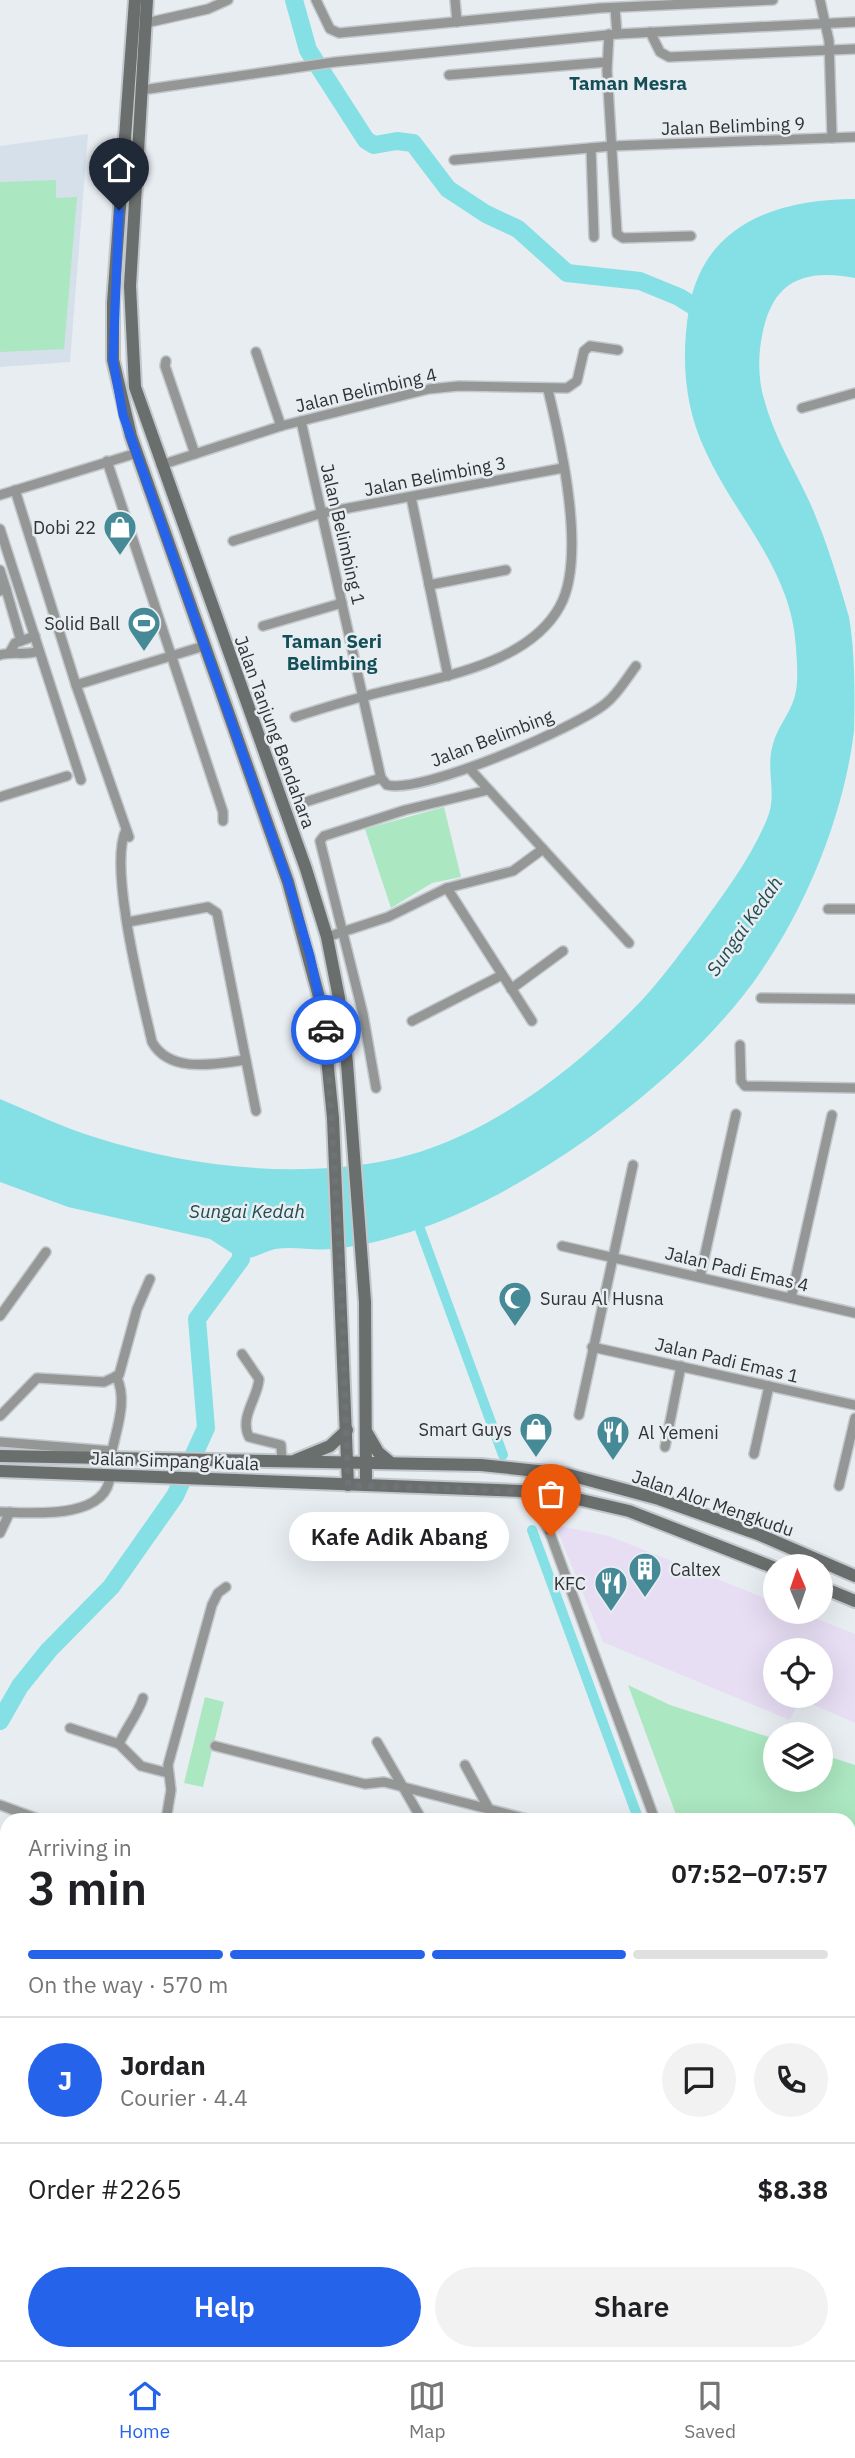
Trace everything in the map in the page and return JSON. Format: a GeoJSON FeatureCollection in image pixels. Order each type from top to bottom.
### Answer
{"type":"FeatureCollection","features":[{"type":"Feature","properties":{"kind":"main road"},"geometry":{"type":"LineString","coordinates":[[135,0],[113,329],[116,380],[136,453],[265,815],[305,936],[320,997],[328,1050],[333,1118],[348,1485]]}},
{"type":"Feature","properties":{"kind":"main road","name":"Jalan Tanjung Bendahara"},"geometry":{"type":"LineString","coordinates":[[147,0],[130,286],[131,351],[135,387],[285,808],[327,937],[339,998],[349,1090],[365,1302],[366,1485]]}},
{"type":"Feature","properties":{"kind":"main road"},"geometry":{"type":"LineString","coordinates":[[265,815],[285,808]]}},
{"type":"Feature","properties":{"kind":"main road"},"geometry":{"type":"LineString","coordinates":[[287,1462],[330,1446],[347,1430]]}},
{"type":"Feature","properties":{"kind":"main road"},"geometry":{"type":"LineString","coordinates":[[365,1430],[378,1452],[391,1463]]}},
{"type":"Feature","properties":{"kind":"main road","name":"Jalan Simpang Kuala"},"geometry":{"type":"LineString","coordinates":[[0,1455],[114,1455],[170,1460],[347,1462]]}},
{"type":"Feature","properties":{"kind":"main road","name":"Jalan Alor Mengkudu"},"geometry":{"type":"LineString","coordinates":[[347,1462],[481,1465],[566,1474],[667,1502],[758,1534],[855,1576]]}},
{"type":"Feature","properties":{"kind":"main road","name":"Jalan Simpang Kuala"},"geometry":{"type":"LineString","coordinates":[[0,1471],[348,1485]]}},
{"type":"Feature","properties":{"kind":"main road","name":"Jalan Alor Mengkudu"},"geometry":{"type":"LineString","coordinates":[[348,1485],[529,1492],[576,1497],[629,1511],[763,1563]]}},
{"type":"Feature","properties":{"kind":"main road"},"geometry":{"type":"LineString","coordinates":[[833,1592],[855,1601]]}},
{"type":"Feature","properties":{"kind":"street"},"geometry":{"type":"LineString","coordinates":[[146,23],[208,9],[228,0]]}},
{"type":"Feature","properties":{"kind":"street"},"geometry":{"type":"LineString","coordinates":[[316,0],[330,29],[336,33],[615,8],[773,0]]}},
{"type":"Feature","properties":{"kind":"street"},"geometry":{"type":"LineString","coordinates":[[455,0],[457,22]]}},
{"type":"Feature","properties":{"kind":"street"},"geometry":{"type":"LineString","coordinates":[[820,0],[829,50],[832,138]]}},
{"type":"Feature","properties":{"kind":"street"},"geometry":{"type":"LineString","coordinates":[[615,8],[607,62],[619,236],[691,236]]}},
{"type":"Feature","properties":{"kind":"street"},"geometry":{"type":"LineString","coordinates":[[142,90],[335,62],[613,34],[855,22]]}},
{"type":"Feature","properties":{"kind":"street"},"geometry":{"type":"LineString","coordinates":[[650,32],[660,52],[669,57],[855,49]]}},
{"type":"Feature","properties":{"kind":"street"},"geometry":{"type":"LineString","coordinates":[[449,75],[607,62]]}},
{"type":"Feature","properties":{"kind":"street","name":"Jalan Belimbing 9"},"geometry":{"type":"LineString","coordinates":[[454,160],[612,146],[855,136]]}},
{"type":"Feature","properties":{"kind":"street"},"geometry":{"type":"LineString","coordinates":[[591,148],[594,237]]}},
{"type":"Feature","properties":{"kind":"street"},"geometry":{"type":"LineString","coordinates":[[295,716],[447,676],[531,640],[545,628],[561,604],[570,571],[572,520],[548,390],[566,388],[577,381],[584,351],[590,346],[618,350]]}},
{"type":"Feature","properties":{"kind":"street"},"geometry":{"type":"LineString","coordinates":[[256,352],[281,426]]}},
{"type":"Feature","properties":{"kind":"street"},"geometry":{"type":"LineString","coordinates":[[166,361],[165,366],[195,454]]}},
{"type":"Feature","properties":{"kind":"street","name":"Jalan Belimbing 4"},"geometry":{"type":"LineString","coordinates":[[161,465],[281,426],[443,387],[548,390]]}},
{"type":"Feature","properties":{"kind":"street"},"geometry":{"type":"LineString","coordinates":[[802,408],[854,396]]}},
{"type":"Feature","properties":{"kind":"street","name":"Jalan Belimbing 1"},"geometry":{"type":"LineString","coordinates":[[301,421],[382,778]]}},
{"type":"Feature","properties":{"kind":"street"},"geometry":{"type":"LineString","coordinates":[[0,495],[136,453]]}},
{"type":"Feature","properties":{"kind":"street"},"geometry":{"type":"LineString","coordinates":[[107,461],[223,812],[223,821]]}},
{"type":"Feature","properties":{"kind":"street","name":"Jalan Belimbing 3"},"geometry":{"type":"LineString","coordinates":[[233,541],[322,513],[563,468]]}},
{"type":"Feature","properties":{"kind":"street"},"geometry":{"type":"LineString","coordinates":[[15,490],[76,685],[127,834],[121,840],[120,884],[152,1042],[165,1058],[195,1065],[245,1060]]}},
{"type":"Feature","properties":{"kind":"street"},"geometry":{"type":"LineString","coordinates":[[411,497],[447,676]]}},
{"type":"Feature","properties":{"kind":"street"},"geometry":{"type":"LineString","coordinates":[[0,529],[81,780]]}},
{"type":"Feature","properties":{"kind":"street"},"geometry":{"type":"LineString","coordinates":[[0,570],[3,590],[21,640]]}},
{"type":"Feature","properties":{"kind":"street"},"geometry":{"type":"LineString","coordinates":[[429,584],[506,570]]}},
{"type":"Feature","properties":{"kind":"street"},"geometry":{"type":"LineString","coordinates":[[263,626],[342,603]]}},
{"type":"Feature","properties":{"kind":"street"},"geometry":{"type":"LineString","coordinates":[[5,653],[21,640],[35,636]]}},
{"type":"Feature","properties":{"kind":"street"},"geometry":{"type":"LineString","coordinates":[[76,685],[204,646]]}},
{"type":"Feature","properties":{"kind":"street"},"geometry":{"type":"LineString","coordinates":[[5,653],[20,656],[39,651]]}},
{"type":"Feature","properties":{"kind":"street","name":"Jalan Belimbing"},"geometry":{"type":"LineString","coordinates":[[302,803],[382,778],[387,785],[398,786],[469,768],[580,720],[614,696],[636,666]]}},
{"type":"Feature","properties":{"kind":"street"},"geometry":{"type":"LineString","coordinates":[[469,768],[629,943]]}},
{"type":"Feature","properties":{"kind":"street"},"geometry":{"type":"LineString","coordinates":[[0,797],[67,776]]}},
{"type":"Feature","properties":{"kind":"street"},"geometry":{"type":"LineString","coordinates":[[376,1088],[363,1014],[320,841],[324,836],[405,810],[488,790]]}},
{"type":"Feature","properties":{"kind":"street"},"geometry":{"type":"LineString","coordinates":[[327,937],[388,917],[424,896],[446,888],[513,871],[543,849]]}},
{"type":"Feature","properties":{"kind":"street"},"geometry":{"type":"LineString","coordinates":[[446,888],[531,1021]]}},
{"type":"Feature","properties":{"kind":"street"},"geometry":{"type":"LineString","coordinates":[[128,922],[208,907],[217,913],[256,1111]]}},
{"type":"Feature","properties":{"kind":"street"},"geometry":{"type":"LineString","coordinates":[[828,909],[855,909]]}},
{"type":"Feature","properties":{"kind":"street"},"geometry":{"type":"LineString","coordinates":[[511,989],[563,951]]}},
{"type":"Feature","properties":{"kind":"street"},"geometry":{"type":"LineString","coordinates":[[412,1021],[502,975]]}},
{"type":"Feature","properties":{"kind":"street"},"geometry":{"type":"LineString","coordinates":[[761,998],[855,999]]}},
{"type":"Feature","properties":{"kind":"street"},"geometry":{"type":"LineString","coordinates":[[740,1045],[741,1081],[745,1086],[855,1088]]}},
{"type":"Feature","properties":{"kind":"street"},"geometry":{"type":"LineString","coordinates":[[700,1277],[736,1114]]}},
{"type":"Feature","properties":{"kind":"street"},"geometry":{"type":"LineString","coordinates":[[791,1298],[832,1115]]}},
{"type":"Feature","properties":{"kind":"street"},"geometry":{"type":"LineString","coordinates":[[579,1415],[611,1256],[633,1165]]}},
{"type":"Feature","properties":{"kind":"street","name":"Jalan Padi Emas 4"},"geometry":{"type":"LineString","coordinates":[[562,1246],[855,1313]]}},
{"type":"Feature","properties":{"kind":"street"},"geometry":{"type":"LineString","coordinates":[[0,1316],[46,1252]]}},
{"type":"Feature","properties":{"kind":"street"},"geometry":{"type":"LineString","coordinates":[[0,1416],[37,1378],[104,1382],[116,1376],[123,1365],[137,1309],[150,1279]]}},
{"type":"Feature","properties":{"kind":"street","name":"Jalan Padi Emas 1"},"geometry":{"type":"LineString","coordinates":[[592,1347],[855,1405]]}},
{"type":"Feature","properties":{"kind":"street"},"geometry":{"type":"LineString","coordinates":[[242,1354],[259,1379],[249,1408],[246,1432],[249,1437],[281,1445],[287,1462]]}},
{"type":"Feature","properties":{"kind":"street"},"geometry":{"type":"LineString","coordinates":[[665,1447],[681,1366]]}},
{"type":"Feature","properties":{"kind":"street"},"geometry":{"type":"LineString","coordinates":[[0,1442],[114,1455],[122,1403],[121,1388],[116,1376]]}},
{"type":"Feature","properties":{"kind":"street"},"geometry":{"type":"LineString","coordinates":[[754,1454],[769,1386]]}},
{"type":"Feature","properties":{"kind":"street"},"geometry":{"type":"LineString","coordinates":[[839,1486],[855,1418]]}},
{"type":"Feature","properties":{"kind":"street"},"geometry":{"type":"LineString","coordinates":[[0,1533],[5,1512],[80,1509],[101,1497],[108,1487],[110,1475]]}},
{"type":"Feature","properties":{"kind":"street"},"geometry":{"type":"LineString","coordinates":[[529,1492],[551,1536],[652,1813]]}},
{"type":"Feature","properties":{"kind":"street"},"geometry":{"type":"LineString","coordinates":[[167,1813],[171,1790],[168,1773],[212,1605],[218,1593],[226,1587]]}},
{"type":"Feature","properties":{"kind":"street"},"geometry":{"type":"LineString","coordinates":[[119,1744],[143,1698]]}},
{"type":"Feature","properties":{"kind":"street"},"geometry":{"type":"LineString","coordinates":[[70,1728],[119,1744],[136,1763],[168,1773]]}},
{"type":"Feature","properties":{"kind":"street"},"geometry":{"type":"LineString","coordinates":[[377,1742],[418,1813]]}},
{"type":"Feature","properties":{"kind":"street"},"geometry":{"type":"LineString","coordinates":[[215,1746],[365,1784],[384,1782],[502,1813]]}},
{"type":"Feature","properties":{"kind":"street"},"geometry":{"type":"LineString","coordinates":[[465,1765],[492,1813]]}},
{"type":"Feature","properties":{"kind":"street"},"geometry":{"type":"LineString","coordinates":[[5,1807],[22,1813]]}},
{"type":"Feature","properties":{"kind":"shaded area"},"geometry":{"type":"Polygon","coordinates":[[[88,134],[70,362],[0,367],[0,146],[88,134]]]}},
{"type":"Feature","properties":{"kind":"shaded area"},"geometry":{"type":"Polygon","coordinates":[[[555,1525],[609,1536],[763,1597],[763,1624],[830,1624],[855,1634],[855,1723],[821,1708],[833,1708],[833,1638],[763,1638],[763,1708],[796,1708],[790,1720],[603,1642],[555,1525]]]}},
{"type":"Feature","properties":{"kind":"green space"},"geometry":{"type":"Polygon","coordinates":[[[56,180],[56,198],[77,197],[64,349],[0,352],[0,182],[56,180]]]}},
{"type":"Feature","properties":{"kind":"green space"},"geometry":{"type":"Polygon","coordinates":[[[444,807],[461,877],[432,883],[391,908],[365,829],[444,807]]]}},
{"type":"Feature","properties":{"kind":"green space"},"geometry":{"type":"Polygon","coordinates":[[[628,1685],[670,1705],[763,1735],[763,1792],[833,1792],[833,1758],[855,1765],[855,1813],[675,1813],[628,1685]]]}},
{"type":"Feature","properties":{"kind":"green space"},"geometry":{"type":"Polygon","coordinates":[[[205,1697],[224,1702],[203,1787],[184,1783],[205,1697]]]}},
{"type":"Feature","properties":{"kind":"water","name":"Sungai Kedah"},"geometry":{"type":"Polygon","coordinates":[[[855,199],[855,278],[820,275],[792,283],[782,291],[767,318],[759,359],[762,391],[768,413],[816,517],[849,617],[853,659],[854,731],[840,801],[816,871],[782,937],[742,997],[677,1066],[638,1100],[553,1162],[464,1211],[422,1228],[366,1244],[344,1248],[275,1249],[241,1259],[210,1239],[68,1207],[0,1182],[0,1099],[94,1137],[199,1162],[272,1169],[308,1169],[379,1162],[416,1153],[453,1140],[522,1102],[586,1053],[642,1000],[722,896],[761,833],[770,810],[770,763],[773,744],[792,705],[797,680],[792,620],[784,593],[760,544],[717,475],[693,416],[685,363],[689,309],[697,280],[710,256],[728,236],[749,222],[773,211],[799,204],[855,199]]]}},
{"type":"Feature","properties":{"kind":"waterway"},"geometry":{"type":"LineString","coordinates":[[294,0],[308,50],[366,140],[374,145],[397,141],[413,143],[448,189],[486,214],[518,229],[567,273],[640,281],[679,297],[708,315]]}},
{"type":"Feature","properties":{"kind":"waterway"},"geometry":{"type":"LineString","coordinates":[[416,1218],[503,1455]]}},
{"type":"Feature","properties":{"kind":"waterway"},"geometry":{"type":"LineString","coordinates":[[0,1721],[20,1686],[49,1650],[111,1587],[175,1496],[206,1428],[197,1319],[241,1259],[241,1237]]}},
{"type":"Feature","properties":{"kind":"waterway"},"geometry":{"type":"LineString","coordinates":[[532,1530],[636,1813]]}},
{"type":"Feature","properties":{"kind":"way so far"},"geometry":{"type":"LineString","coordinates":[[326,1030],[341,1275],[348,1485],[529,1492],[551,1536]]}},
{"type":"Feature","properties":{"kind":"place","name":"Dobi 22"},"geometry":{"type":"Point","coordinates":[120,557]}},
{"type":"Feature","properties":{"kind":"place","name":"Solid Ball"},"geometry":{"type":"Point","coordinates":[144,653]}},
{"type":"Feature","properties":{"kind":"place","name":"Surau Al Husna"},"geometry":{"type":"Point","coordinates":[515,1328]}},
{"type":"Feature","properties":{"kind":"place","name":"Smart Guys"},"geometry":{"type":"Point","coordinates":[536,1459]}},
{"type":"Feature","properties":{"kind":"place","name":"Al Yemeni"},"geometry":{"type":"Point","coordinates":[613,1462]}},
{"type":"Feature","properties":{"kind":"place","name":"Kafe Adik Abang"},"geometry":{"type":"Point","coordinates":[551,1536]}},
{"type":"Feature","properties":{"kind":"place","name":"Caltex"},"geometry":{"type":"Point","coordinates":[645,1599]}},
{"type":"Feature","properties":{"kind":"place","name":"KFC"},"geometry":{"type":"Point","coordinates":[611,1613]}},
{"type":"Feature","properties":{"kind":"district","name":"Taman Mesra"},"geometry":{"type":"Point","coordinates":[628,83]}},
{"type":"Feature","properties":{"kind":"district","name":"Taman Seri Belimbing"},"geometry":{"type":"Point","coordinates":[332,652]}},
{"type":"Feature","properties":{"kind":"route"},"geometry":{"type":"LineString","coordinates":[[119,210],[113,303],[113,360],[123,415],[288,882],[305,936],[326,1030]]}}]}
